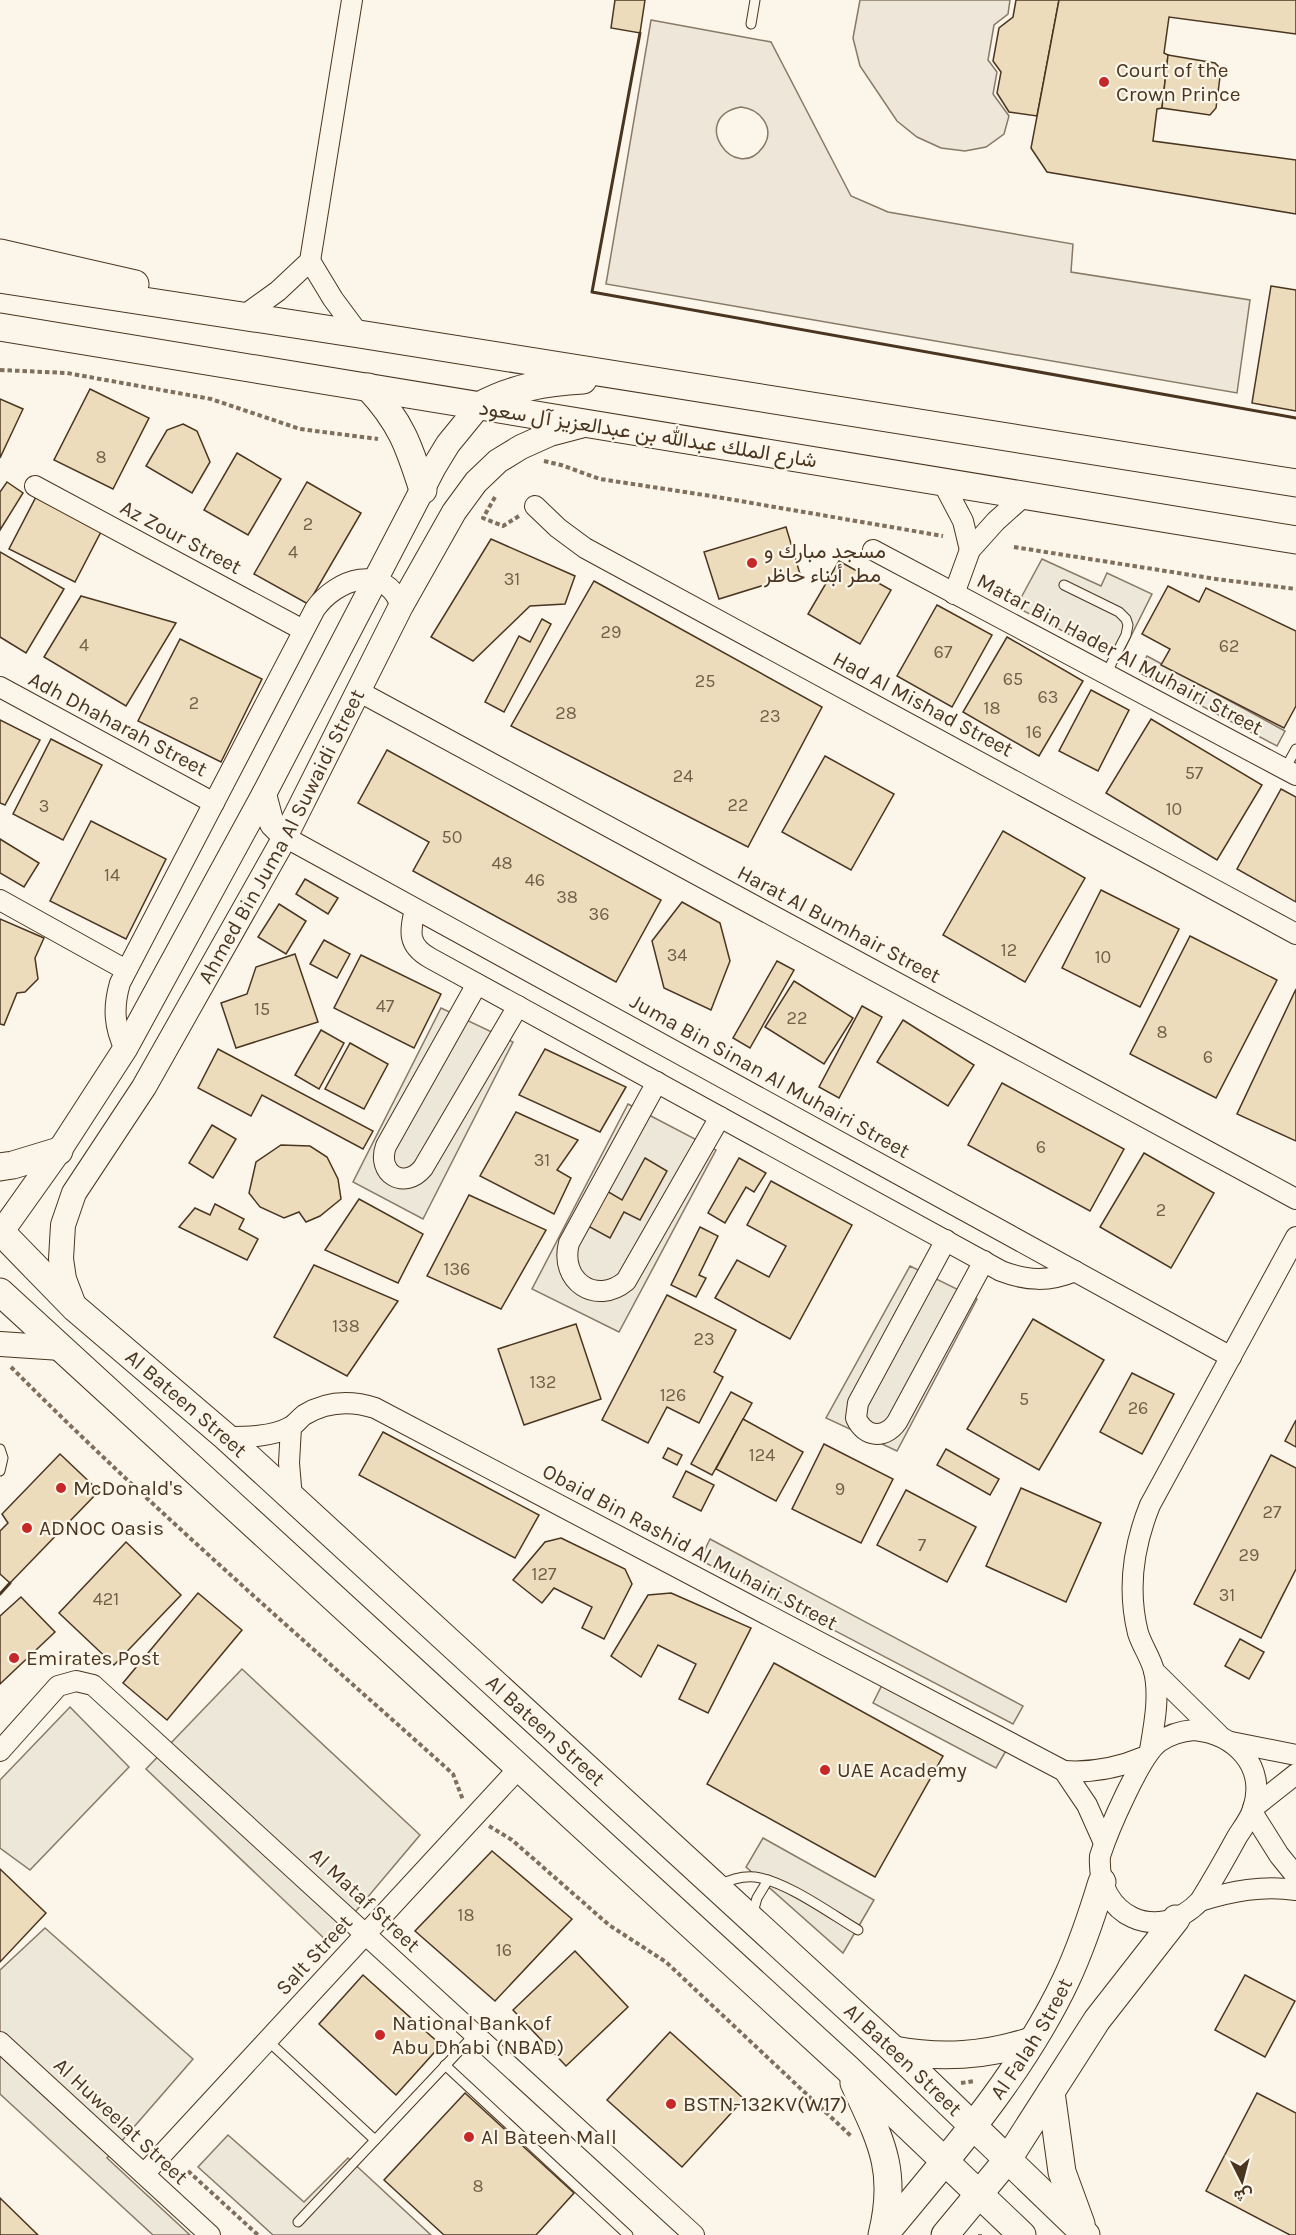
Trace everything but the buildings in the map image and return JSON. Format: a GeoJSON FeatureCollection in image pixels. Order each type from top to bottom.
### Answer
{"type":"FeatureCollection","features":[{"type":"Feature","properties":{"kind":"main road"},"geometry":{"type":"LineString","coordinates":[[0,253],[170,292],[242,317]]}},
{"type":"Feature","properties":{"kind":"main road"},"geometry":{"type":"LineString","coordinates":[[0,279],[1296,483]]}},
{"type":"Feature","properties":{"kind":"main road","name":"شارع الملك عبدالله بن عبدالعزيز آل سعود"},"geometry":{"type":"LineString","coordinates":[[0,327],[1296,540]]}},
{"type":"Feature","properties":{"kind":"main road"},"geometry":{"type":"LineString","coordinates":[[479,406],[510,391],[527,386],[564,381],[635,378]]}},
{"type":"Feature","properties":{"kind":"main road"},"geometry":{"type":"LineString","coordinates":[[368,387],[399,425],[410,449],[423,490]]}},
{"type":"Feature","properties":{"kind":"main road"},"geometry":{"type":"LineString","coordinates":[[0,1167],[13,1165],[60,1149]]}},
{"type":"Feature","properties":{"kind":"main road","name":"Al Bateen Street"},"geometry":{"type":"LineString","coordinates":[[0,1233],[75,1308],[226,1437],[894,2050],[1086,2235]]}},
{"type":"Feature","properties":{"kind":"main road","name":"Al Bateen Street"},"geometry":{"type":"LineString","coordinates":[[0,1292],[847,2068],[1022,2235]]}},
{"type":"Feature","properties":{"kind":"main road","name":"Al Falah Street"},"geometry":{"type":"LineString","coordinates":[[883,2235],[974,2126],[1031,2041],[1066,1980],[1084,1937],[1102,1882]]}},
{"type":"Feature","properties":{"kind":"main road"},"geometry":{"type":"LineString","coordinates":[[945,2235],[1008,2160],[1103,2012],[1176,1919]]}},
{"type":"Feature","properties":{"kind":"main road"},"geometry":{"type":"LineString","coordinates":[[894,2050],[917,2055],[964,2056],[1010,2048],[1031,2041]]}},
{"type":"Feature","properties":{"kind":"main road"},"geometry":{"type":"LineString","coordinates":[[847,2068],[879,2138],[888,2169],[888,2202],[883,2235]]}},
{"type":"Feature","properties":{"kind":"main road"},"geometry":{"type":"LineString","coordinates":[[1051,2092],[1062,2172],[1086,2235]]}},
{"type":"Feature","properties":{"kind":"street"},"geometry":{"type":"LineString","coordinates":[[242,317],[278,291],[310,261],[352,0]]}},
{"type":"Feature","properties":{"kind":"street"},"geometry":{"type":"LineString","coordinates":[[310,261],[333,299],[359,334]]}},
{"type":"Feature","properties":{"kind":"street","name":"Ahmed Bin Juma Al Suwaidi Street"},"geometry":{"type":"LineString","coordinates":[[0,1233],[60,1149],[125,1049],[264,794],[448,444],[479,406]]}},
{"type":"Feature","properties":{"kind":"street","name":"Ahmed Bin Juma Al Suwaidi Street"},"geometry":{"type":"LineString","coordinates":[[75,1308],[64,1279],[61,1259],[61,1238],[66,1210],[74,1193],[144,1087],[285,837],[401,606],[454,512],[476,482],[498,461],[521,447],[550,434],[589,424]]}},
{"type":"Feature","properties":{"kind":"street","name":"Matar Bin Hader Al Muhairi Street"},"geometry":{"type":"LineString","coordinates":[[943,483],[957,508],[970,550]]}},
{"type":"Feature","properties":{"kind":"street","name":"Az Zour Street"},"geometry":{"type":"LineString","coordinates":[[35,486],[303,630]]}},
{"type":"Feature","properties":{"kind":"street","name":"Matar Bin Hader Al Muhairi Street"},"geometry":{"type":"LineString","coordinates":[[954,594],[970,550],[996,521],[1024,496]]}},
{"type":"Feature","properties":{"kind":"street","name":"Had Al Mishad Street"},"geometry":{"type":"LineString","coordinates":[[535,506],[558,528],[585,548],[1296,934]]}},
{"type":"Feature","properties":{"kind":"street","name":"Matar Bin Hader Al Muhairi Street"},"geometry":{"type":"LineString","coordinates":[[873,550],[1291,772]]}},
{"type":"Feature","properties":{"kind":"street"},"geometry":{"type":"LineString","coordinates":[[125,1049],[116,1023],[115,1010],[118,990],[126,970],[303,630],[322,600],[331,591],[352,581],[376,580],[395,592],[401,606]]}},
{"type":"Feature","properties":{"kind":"street","name":"Adh Dhaharah Street"},"geometry":{"type":"LineString","coordinates":[[0,687],[214,803]]}},
{"type":"Feature","properties":{"kind":"street","name":"Harat Al Bumhair Street"},"geometry":{"type":"LineString","coordinates":[[358,691],[1296,1199]]}},
{"type":"Feature","properties":{"kind":"street"},"geometry":{"type":"LineString","coordinates":[[264,794],[272,824],[285,837]]}},
{"type":"Feature","properties":{"kind":"street","name":"Juma Bin Sinan Al Muhairi Street"},"geometry":{"type":"LineString","coordinates":[[285,837],[1231,1357]]}},
{"type":"Feature","properties":{"kind":"street"},"geometry":{"type":"LineString","coordinates":[[0,900],[126,970]]}},
{"type":"Feature","properties":{"kind":"street"},"geometry":{"type":"LineString","coordinates":[[415,909],[411,934],[420,951],[477,984],[1001,1271],[1026,1279],[1051,1279],[1075,1271]]}},
{"type":"Feature","properties":{"kind":"street"},"geometry":{"type":"LineString","coordinates":[[477,984],[386,1146],[383,1160],[390,1173],[397,1177],[412,1178],[423,1168],[518,1006]]}},
{"type":"Feature","properties":{"kind":"street"},"geometry":{"type":"LineString","coordinates":[[657,1082],[569,1243],[567,1253],[570,1272],[582,1286],[600,1292],[619,1287],[626,1281],[720,1117]]}},
{"type":"Feature","properties":{"kind":"street"},"geometry":{"type":"LineString","coordinates":[[60,1149],[74,1166],[89,1171]]}},
{"type":"Feature","properties":{"kind":"street"},"geometry":{"type":"LineString","coordinates":[[1296,1237],[1288,1269],[1231,1357],[1150,1505],[1136,1547],[1132,1591],[1134,1612],[1145,1652],[1154,1671],[1248,1760],[1256,1783],[1253,1810],[1279,1855],[1296,1876]]}},
{"type":"Feature","properties":{"kind":"street"},"geometry":{"type":"LineString","coordinates":[[946,1240],[858,1403],[856,1418],[864,1431],[871,1434],[887,1433],[897,1422],[984,1261]]}},
{"type":"Feature","properties":{"kind":"street"},"geometry":{"type":"LineString","coordinates":[[0,1344],[62,1348]]}},
{"type":"Feature","properties":{"kind":"street","name":"Obaid Bin Rashid Al Muhairi Street"},"geometry":{"type":"LineString","coordinates":[[226,1437],[259,1435],[291,1427],[311,1411],[330,1404],[350,1402],[375,1408],[1064,1772],[1087,1805],[1104,1843]]}},
{"type":"Feature","properties":{"kind":"street"},"geometry":{"type":"LineString","coordinates":[[291,1427],[289,1462],[292,1498]]}},
{"type":"Feature","properties":{"kind":"street"},"geometry":{"type":"LineString","coordinates":[[1154,1671],[1155,1711],[1147,1754],[1104,1843],[1100,1856],[1099,1869],[1102,1882],[1115,1905],[1131,1916],[1149,1922],[1163,1922],[1185,1915],[1200,1901],[1253,1810],[1296,1774]]}},
{"type":"Feature","properties":{"kind":"street","name":"Al Mataf Street"},"geometry":{"type":"LineString","coordinates":[[0,1750],[58,1686],[76,1681],[93,1685],[694,2235]]}},
{"type":"Feature","properties":{"kind":"street"},"geometry":{"type":"LineString","coordinates":[[1064,1772],[1113,1768],[1147,1754],[1159,1742],[1182,1731],[1207,1731],[1225,1738],[1296,1755]]}},
{"type":"Feature","properties":{"kind":"street","name":"Salt Street"},"geometry":{"type":"LineString","coordinates":[[144,2174],[519,1768]]}},
{"type":"Feature","properties":{"kind":"street"},"geometry":{"type":"LineString","coordinates":[[1200,1901],[1236,1891],[1296,1890]]}},
{"type":"Feature","properties":{"kind":"street","name":"Al Huweelat Street"},"geometry":{"type":"LineString","coordinates":[[0,2042],[210,2235]]}},
{"type":"Feature","properties":{"kind":"lane"},"geometry":{"type":"LineString","coordinates":[[751,24],[755,0]]}},
{"type":"Feature","properties":{"kind":"lane"},"geometry":{"type":"LineString","coordinates":[[1064,585],[1119,612],[1126,619],[1128,625],[1126,635],[1106,674]]}},
{"type":"Feature","properties":{"kind":"lane"},"geometry":{"type":"LineString","coordinates":[[1291,772],[1296,749]]}},
{"type":"Feature","properties":{"kind":"lane"},"geometry":{"type":"LineString","coordinates":[[0,1449],[3,1464],[0,1471]]}},
{"type":"Feature","properties":{"kind":"lane"},"geometry":{"type":"LineString","coordinates":[[717,1887],[741,1877],[768,1880],[784,1886],[858,1930]]}},
{"type":"Feature","properties":{"kind":"lane"},"geometry":{"type":"LineString","coordinates":[[751,1919],[757,1898],[768,1880]]}},
{"type":"Feature","properties":{"kind":"lane"},"geometry":{"type":"LineString","coordinates":[[298,2222],[475,2034]]}},
{"type":"Feature","properties":{"kind":"lane"},"geometry":{"type":"LineString","coordinates":[[267,2040],[375,2140]]}},
{"type":"Feature","properties":{"kind":"lane"},"geometry":{"type":"LineString","coordinates":[[446,2065],[628,2235]]}},
{"type":"Feature","properties":{"kind":"path"},"geometry":{"type":"LineString","coordinates":[[0,370],[67,373],[211,399],[300,429],[381,440]]}},
{"type":"Feature","properties":{"kind":"path"},"geometry":{"type":"LineString","coordinates":[[539,461],[551,462],[600,479],[943,536]]}},
{"type":"Feature","properties":{"kind":"path"},"geometry":{"type":"LineString","coordinates":[[501,487],[483,518],[503,526],[535,506]]}},
{"type":"Feature","properties":{"kind":"path"},"geometry":{"type":"LineString","coordinates":[[1014,547],[1216,579],[1296,589]]}},
{"type":"Feature","properties":{"kind":"path"},"geometry":{"type":"LineString","coordinates":[[17,1374],[158,1510],[453,1774],[464,1803]]}},
{"type":"Feature","properties":{"kind":"path"},"geometry":{"type":"LineString","coordinates":[[486,1825],[512,1839],[609,1925],[666,1962],[853,2138]]}},
{"type":"Feature","properties":{"kind":"path"},"geometry":{"type":"LineString","coordinates":[[955,2084],[975,2081]]}},
{"type":"Feature","properties":{"kind":"path"},"geometry":{"type":"LineString","coordinates":[[188,2171],[258,2235]]}},
{"type":"Feature","properties":{"kind":"shaded area"},"geometry":{"type":"Polygon","coordinates":[[[860,0],[1010,0],[1008,14],[994,25],[988,60],[997,72],[993,94],[1009,116],[1004,134],[986,147],[965,151],[941,148],[917,137],[897,121],[860,66],[853,38],[860,0]]]}},
{"type":"Feature","properties":{"kind":"shaded area"},"geometry":{"type":"Polygon","coordinates":[[[651,20],[771,42],[851,196],[888,212],[1073,244],[1071,272],[1250,300],[1237,393],[606,284],[651,20]],[[741,107],[725,113],[718,123],[717,134],[721,145],[729,154],[740,159],[752,157],[767,140],[768,133],[764,121],[754,111],[741,107]]]}},
{"type":"Feature","properties":{"kind":"shaded area"},"geometry":{"type":"Polygon","coordinates":[[[1042,559],[1101,586],[1107,573],[1152,594],[1119,660],[1016,607],[1042,559]]]}},
{"type":"Feature","properties":{"kind":"shaded area"},"geometry":{"type":"Polygon","coordinates":[[[1147,656],[1285,731],[1277,746],[1138,672],[1147,656]]]}},
{"type":"Feature","properties":{"kind":"shaded area"},"geometry":{"type":"Polygon","coordinates":[[[441,1008],[513,1042],[423,1219],[353,1182],[441,1008]]]}},
{"type":"Feature","properties":{"kind":"shaded area"},"geometry":{"type":"Polygon","coordinates":[[[628,1104],[716,1150],[619,1332],[532,1289],[628,1104]]]}},
{"type":"Feature","properties":{"kind":"shaded area"},"geometry":{"type":"Polygon","coordinates":[[[910,1266],[977,1299],[897,1451],[826,1418],[910,1266]]]}},
{"type":"Feature","properties":{"kind":"shaded area"},"geometry":{"type":"Polygon","coordinates":[[[710,1539],[1023,1706],[1013,1724],[700,1560],[710,1539]]]}},
{"type":"Feature","properties":{"kind":"shaded area"},"geometry":{"type":"Polygon","coordinates":[[[242,1669],[420,1835],[329,1943],[146,1769],[242,1669]]]}},
{"type":"Feature","properties":{"kind":"shaded area"},"geometry":{"type":"Polygon","coordinates":[[[882,1685],[1007,1749],[996,1768],[873,1703],[882,1685]]]}},
{"type":"Feature","properties":{"kind":"shaded area"},"geometry":{"type":"Polygon","coordinates":[[[70,1707],[129,1767],[30,1870],[0,1848],[0,1780],[70,1707]]]}},
{"type":"Feature","properties":{"kind":"shaded area"},"geometry":{"type":"Polygon","coordinates":[[[763,1838],[874,1900],[843,1953],[746,1867],[763,1838]]]}},
{"type":"Feature","properties":{"kind":"shaded area"},"geometry":{"type":"Polygon","coordinates":[[[45,1928],[193,2059],[107,2158],[190,2235],[153,2235],[0,2094],[0,1970],[45,1928]]]}},
{"type":"Feature","properties":{"kind":"shaded area"},"geometry":{"type":"Polygon","coordinates":[[[228,2135],[304,2202],[348,2158],[431,2235],[273,2235],[198,2167],[228,2135]]]}},
{"type":"Feature","properties":{"kind":"wall"},"geometry":{"type":"LineString","coordinates":[[640,33],[592,292],[1296,418]]}},
{"type":"Feature","properties":{"kind":"wall"},"geometry":{"type":"LineString","coordinates":[[0,1594],[10,1583]]}},
{"type":"Feature","properties":{"kind":"place","name":"Court of the Crown Prince"},"geometry":{"type":"Point","coordinates":[1104,82]}},
{"type":"Feature","properties":{"kind":"place","name":"مسجد مبارك و مطر أبناء حاظر"},"geometry":{"type":"Point","coordinates":[752,563]}},
{"type":"Feature","properties":{"kind":"place","name":"McDonald's"},"geometry":{"type":"Point","coordinates":[61,1488]}},
{"type":"Feature","properties":{"kind":"place","name":"ADNOC Oasis"},"geometry":{"type":"Point","coordinates":[27,1528]}},
{"type":"Feature","properties":{"kind":"place","name":"Emirates Post"},"geometry":{"type":"Point","coordinates":[14,1658]}},
{"type":"Feature","properties":{"kind":"place","name":"UAE Academy"},"geometry":{"type":"Point","coordinates":[825,1770]}},
{"type":"Feature","properties":{"kind":"place","name":"National Bank of Abu Dhabi (NBAD)"},"geometry":{"type":"Point","coordinates":[380,2035]}},
{"type":"Feature","properties":{"kind":"place","name":"BSTN-132KV(W17)"},"geometry":{"type":"Point","coordinates":[671,2104]}},
{"type":"Feature","properties":{"kind":"place","name":"Al Bateen Mall"},"geometry":{"type":"Point","coordinates":[469,2137]}}]}
